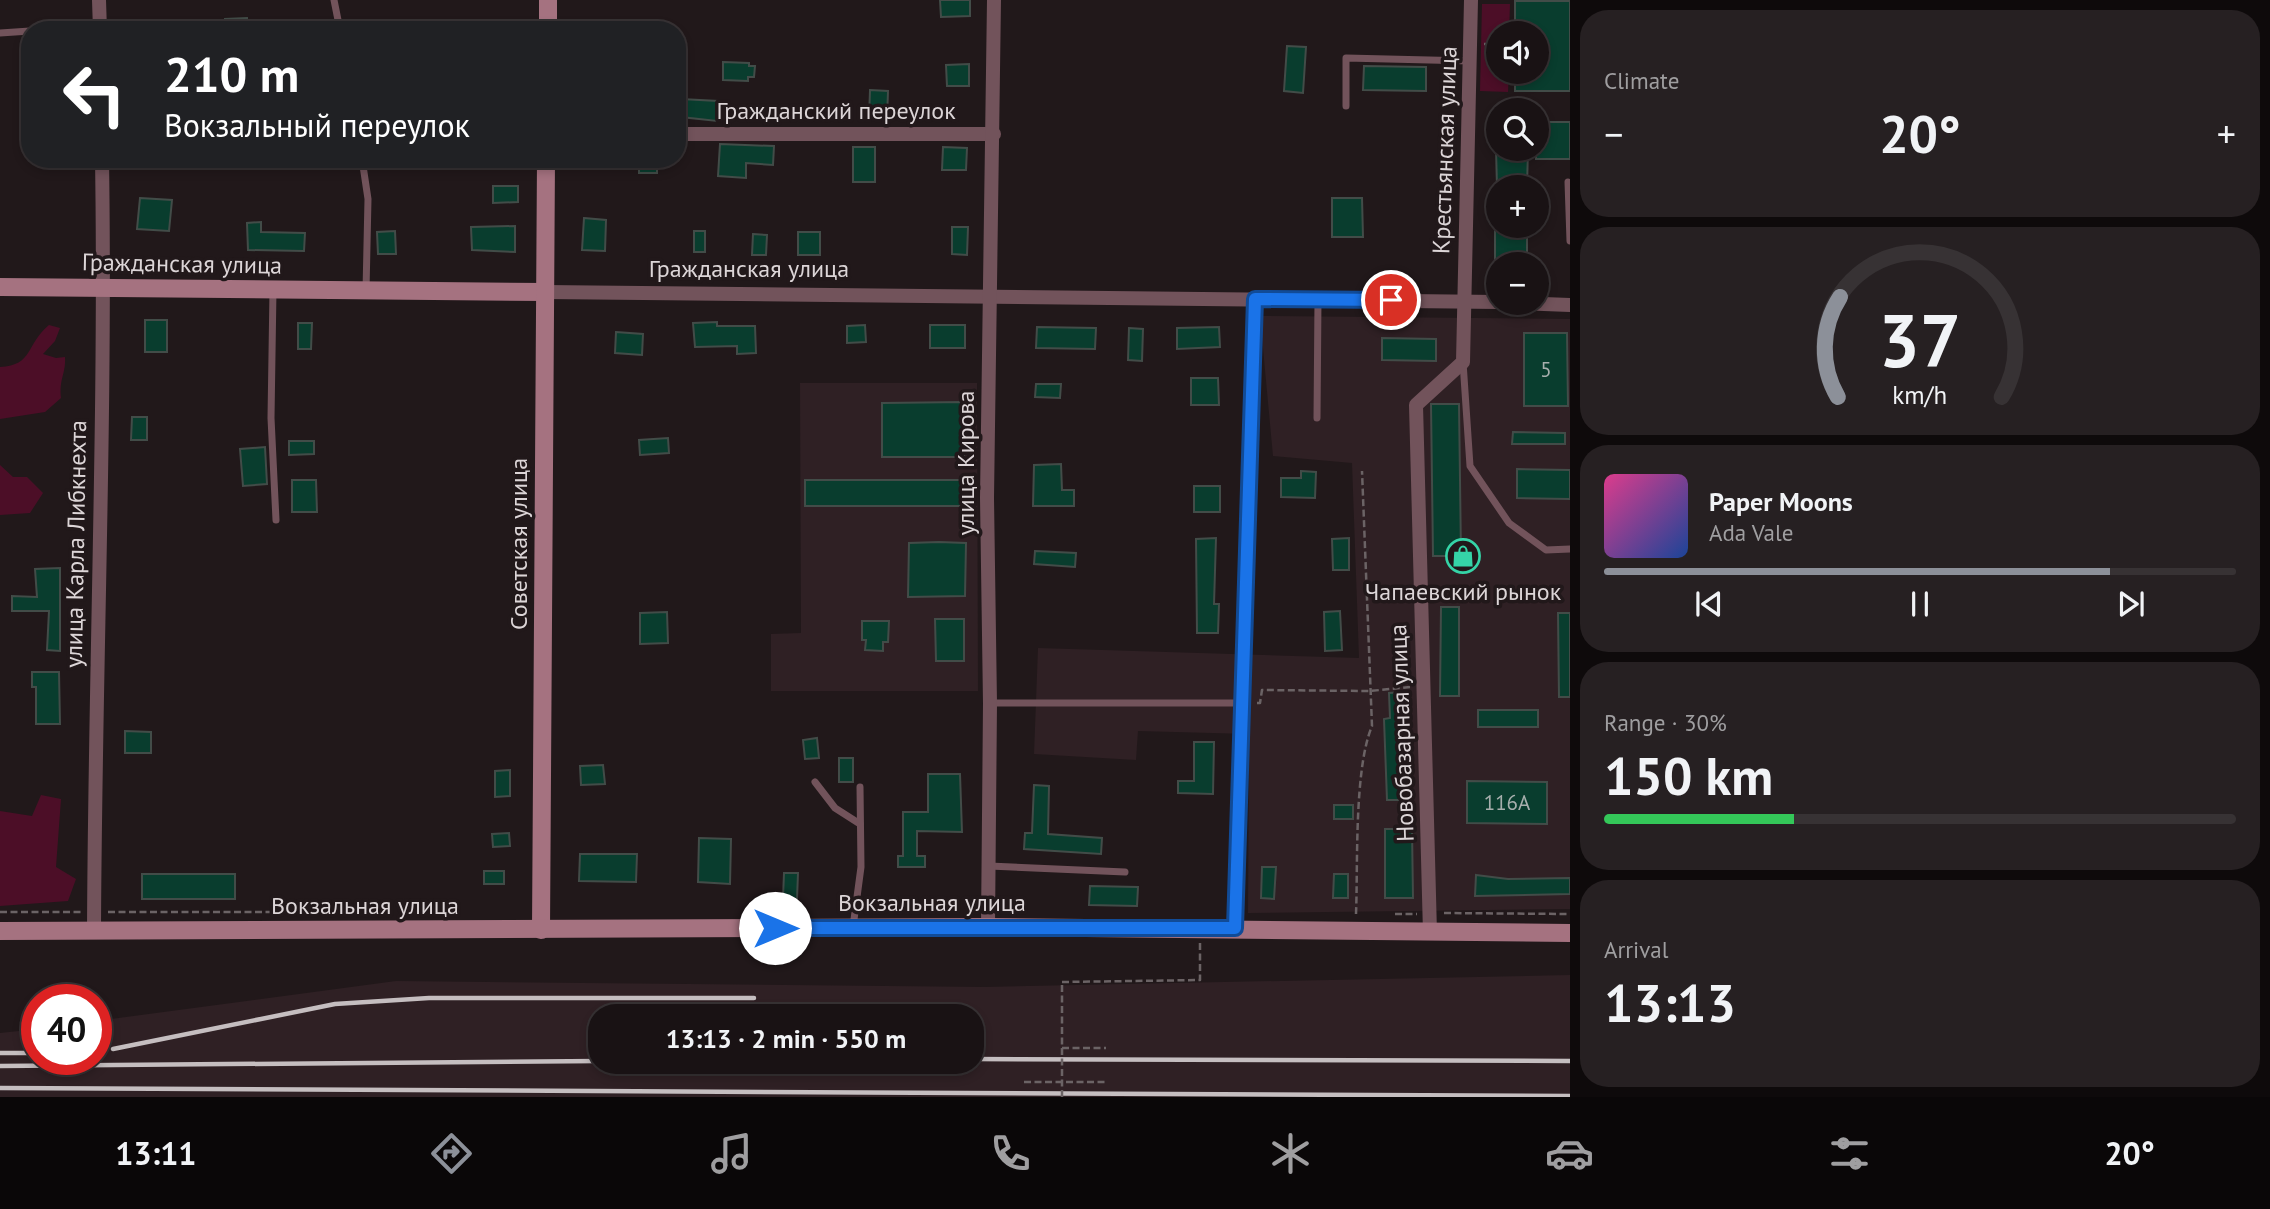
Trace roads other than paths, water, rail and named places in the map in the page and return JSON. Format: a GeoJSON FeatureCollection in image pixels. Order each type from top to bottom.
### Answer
{"type":"FeatureCollection","features":[{"type":"Feature","properties":{"kind":"street"},"geometry":{"type":"LineString","coordinates":[[99,0],[100,21]]}},
{"type":"Feature","properties":{"kind":"street"},"geometry":{"type":"LineString","coordinates":[[548,0],[548,21]]}},
{"type":"Feature","properties":{"kind":"street","name":"улица Кирова"},"geometry":{"type":"LineString","coordinates":[[988,927],[990,703],[987,498],[994,0]]}},
{"type":"Feature","properties":{"kind":"street","name":"Крестьянская улица"},"geometry":{"type":"LineString","coordinates":[[1464,300],[1471,0]]}},
{"type":"Feature","properties":{"kind":"street","name":"Гражданский переулок"},"geometry":{"type":"LineString","coordinates":[[686,134],[994,134]]}},
{"type":"Feature","properties":{"kind":"street","name":"улица Карла Либкнехта"},"geometry":{"type":"LineString","coordinates":[[94,931],[96,606],[104,286],[102,168]]}},
{"type":"Feature","properties":{"kind":"street","name":"Советская улица"},"geometry":{"type":"LineString","coordinates":[[541,930],[547,168]]}},
{"type":"Feature","properties":{"kind":"street","name":"Гражданская улица"},"geometry":{"type":"LineString","coordinates":[[0,287],[1486,301]]}},
{"type":"Feature","properties":{"kind":"street"},"geometry":{"type":"LineString","coordinates":[[1235,928],[1255,299]]}},
{"type":"Feature","properties":{"kind":"street"},"geometry":{"type":"LineString","coordinates":[[1463,362],[1464,300]]}},
{"type":"Feature","properties":{"kind":"street"},"geometry":{"type":"LineString","coordinates":[[1549,304],[1570,305]]}},
{"type":"Feature","properties":{"kind":"street","name":"Новобазарная улица"},"geometry":{"type":"LineString","coordinates":[[1430,933],[1416,405],[1463,362]]}},
{"type":"Feature","properties":{"kind":"street","name":"Вокзальная улица"},"geometry":{"type":"LineString","coordinates":[[0,931],[988,927],[1570,933]]}},
{"type":"Feature","properties":{"kind":"lane"},"geometry":{"type":"LineString","coordinates":[[334,0],[338,21]]}},
{"type":"Feature","properties":{"kind":"lane"},"geometry":{"type":"LineString","coordinates":[[0,33],[21,32]]}},
{"type":"Feature","properties":{"kind":"lane"},"geometry":{"type":"LineString","coordinates":[[1346,106],[1346,58],[1471,61]]}},
{"type":"Feature","properties":{"kind":"lane"},"geometry":{"type":"LineString","coordinates":[[363,168],[368,199],[366,291]]}},
{"type":"Feature","properties":{"kind":"lane"},"geometry":{"type":"LineString","coordinates":[[1568,182],[1570,241]]}},
{"type":"Feature","properties":{"kind":"lane"},"geometry":{"type":"LineString","coordinates":[[273,289],[271,418],[276,520]]}},
{"type":"Feature","properties":{"kind":"lane"},"geometry":{"type":"LineString","coordinates":[[1317,418],[1318,299]]}},
{"type":"Feature","properties":{"kind":"lane"},"geometry":{"type":"LineString","coordinates":[[1463,362],[1470,466],[1509,523],[1546,550],[1570,549]]}},
{"type":"Feature","properties":{"kind":"lane"},"geometry":{"type":"LineString","coordinates":[[990,703],[1242,703]]}},
{"type":"Feature","properties":{"kind":"lane"},"geometry":{"type":"LineString","coordinates":[[815,782],[835,808],[860,824]]}},
{"type":"Feature","properties":{"kind":"lane"},"geometry":{"type":"LineString","coordinates":[[853,928],[862,867],[860,787]]}},
{"type":"Feature","properties":{"kind":"lane"},"geometry":{"type":"LineString","coordinates":[[989,866],[1125,872]]}},
{"type":"Feature","properties":{"kind":"railway"},"geometry":{"type":"LineString","coordinates":[[113,1049],[335,1004],[429,998],[754,998]]}},
{"type":"Feature","properties":{"kind":"railway"},"geometry":{"type":"LineString","coordinates":[[0,1053],[21,1053]]}},
{"type":"Feature","properties":{"kind":"railway"},"geometry":{"type":"LineString","coordinates":[[984,1059],[1570,1061]]}},
{"type":"Feature","properties":{"kind":"railway"},"geometry":{"type":"LineString","coordinates":[[0,1066],[588,1061]]}},
{"type":"Feature","properties":{"kind":"railway"},"geometry":{"type":"LineString","coordinates":[[0,1088],[1570,1096]]}},
{"type":"Feature","properties":{"kind":"place","name":"Чапаевский рынок"},"geometry":{"type":"Point","coordinates":[1463,556]}}]}
